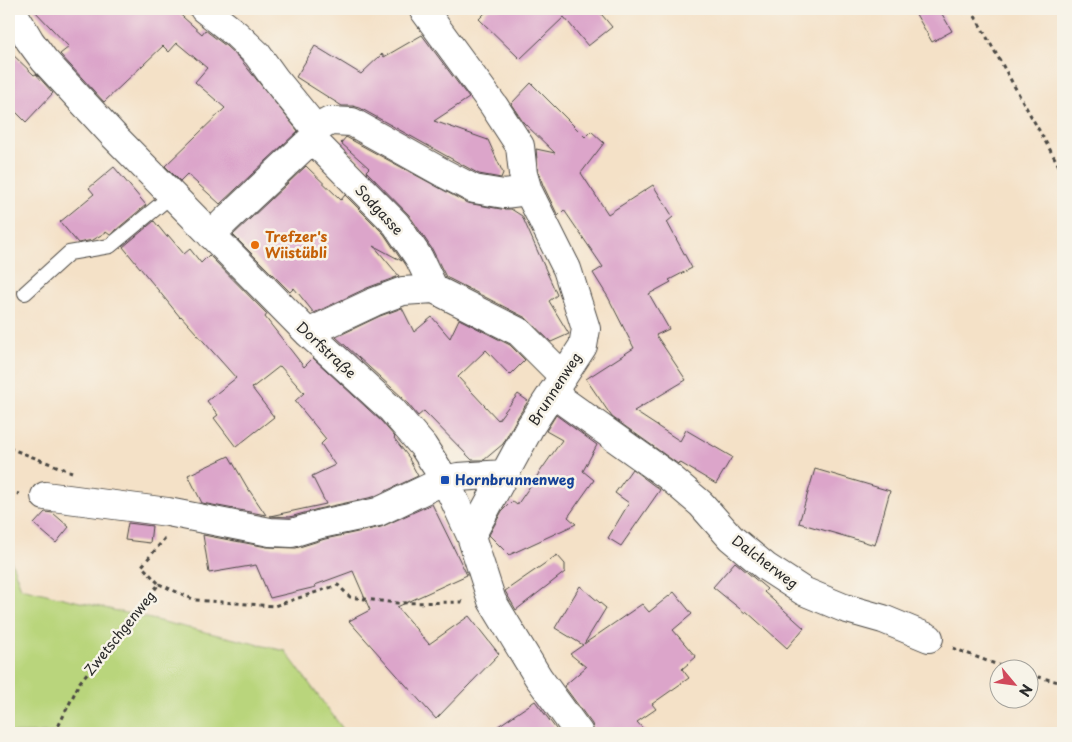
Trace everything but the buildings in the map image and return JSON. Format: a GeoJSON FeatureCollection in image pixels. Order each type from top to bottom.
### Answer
{"type":"FeatureCollection","features":[{"type":"Feature","properties":{"kind":"street","name":"Dorfstraße"},"geometry":{"type":"LineString","coordinates":[[12,9],[30,41],[44,60],[115,137],[308,333],[392,410],[423,446],[445,480],[471,536],[492,601],[538,677],[579,733]]}},
{"type":"Feature","properties":{"kind":"street","name":"Sodgasse"},"geometry":{"type":"LineString","coordinates":[[204,9],[236,34],[257,54],[314,134],[396,224],[419,258],[434,289]]}},
{"type":"Feature","properties":{"kind":"street","name":"Brunnenweg"},"geometry":{"type":"LineString","coordinates":[[424,9],[494,106],[520,146],[523,174],[528,191],[567,269],[586,329],[583,346],[530,427],[471,536]]}},
{"type":"Feature","properties":{"kind":"street"},"geometry":{"type":"LineString","coordinates":[[211,235],[314,134],[330,121],[352,122],[474,189],[504,194],[528,191]]}},
{"type":"Feature","properties":{"kind":"street"},"geometry":{"type":"LineString","coordinates":[[308,333],[374,302],[403,291],[434,289],[519,332],[558,384]]}},
{"type":"Feature","properties":{"kind":"street","name":"Dalcherweg"},"geometry":{"type":"LineString","coordinates":[[558,384],[702,504],[731,538],[766,567],[803,591],[844,608],[883,620],[929,638]]}},
{"type":"Feature","properties":{"kind":"street"},"geometry":{"type":"LineString","coordinates":[[45,496],[168,512],[263,531],[292,533],[321,524],[378,512],[445,480],[458,477],[504,474]]}},
{"type":"Feature","properties":{"kind":"lane"},"geometry":{"type":"LineString","coordinates":[[24,293],[69,253],[110,246],[172,195]]}},
{"type":"Feature","properties":{"kind":"path"},"geometry":{"type":"LineString","coordinates":[[971,9],[1063,173]]}},
{"type":"Feature","properties":{"kind":"path","name":"Zwetschgenweg"},"geometry":{"type":"LineString","coordinates":[[55,733],[80,682],[159,584],[142,566],[166,537],[168,512]]}},
{"type":"Feature","properties":{"kind":"path"},"geometry":{"type":"LineString","coordinates":[[159,584],[196,600],[274,606],[338,585],[350,597],[397,603],[492,601]]}},
{"type":"Feature","properties":{"kind":"path"},"geometry":{"type":"LineString","coordinates":[[929,638],[990,662]]}},
{"type":"Feature","properties":{"kind":"path"},"geometry":{"type":"LineString","coordinates":[[1040,677],[1063,683]]}},
{"type":"Feature","properties":{"kind":"green space"},"geometry":{"type":"Polygon","coordinates":[[[9,555],[21,588],[285,651],[346,733],[9,733],[9,555]]]}},
{"type":"Feature","properties":{"kind":"place","name":"Trefzer's Wiistübli"},"geometry":{"type":"Point","coordinates":[255,245]}},
{"type":"Feature","properties":{"kind":"place","name":"Hornbrunnenweg"},"geometry":{"type":"Point","coordinates":[445,480]}}]}
